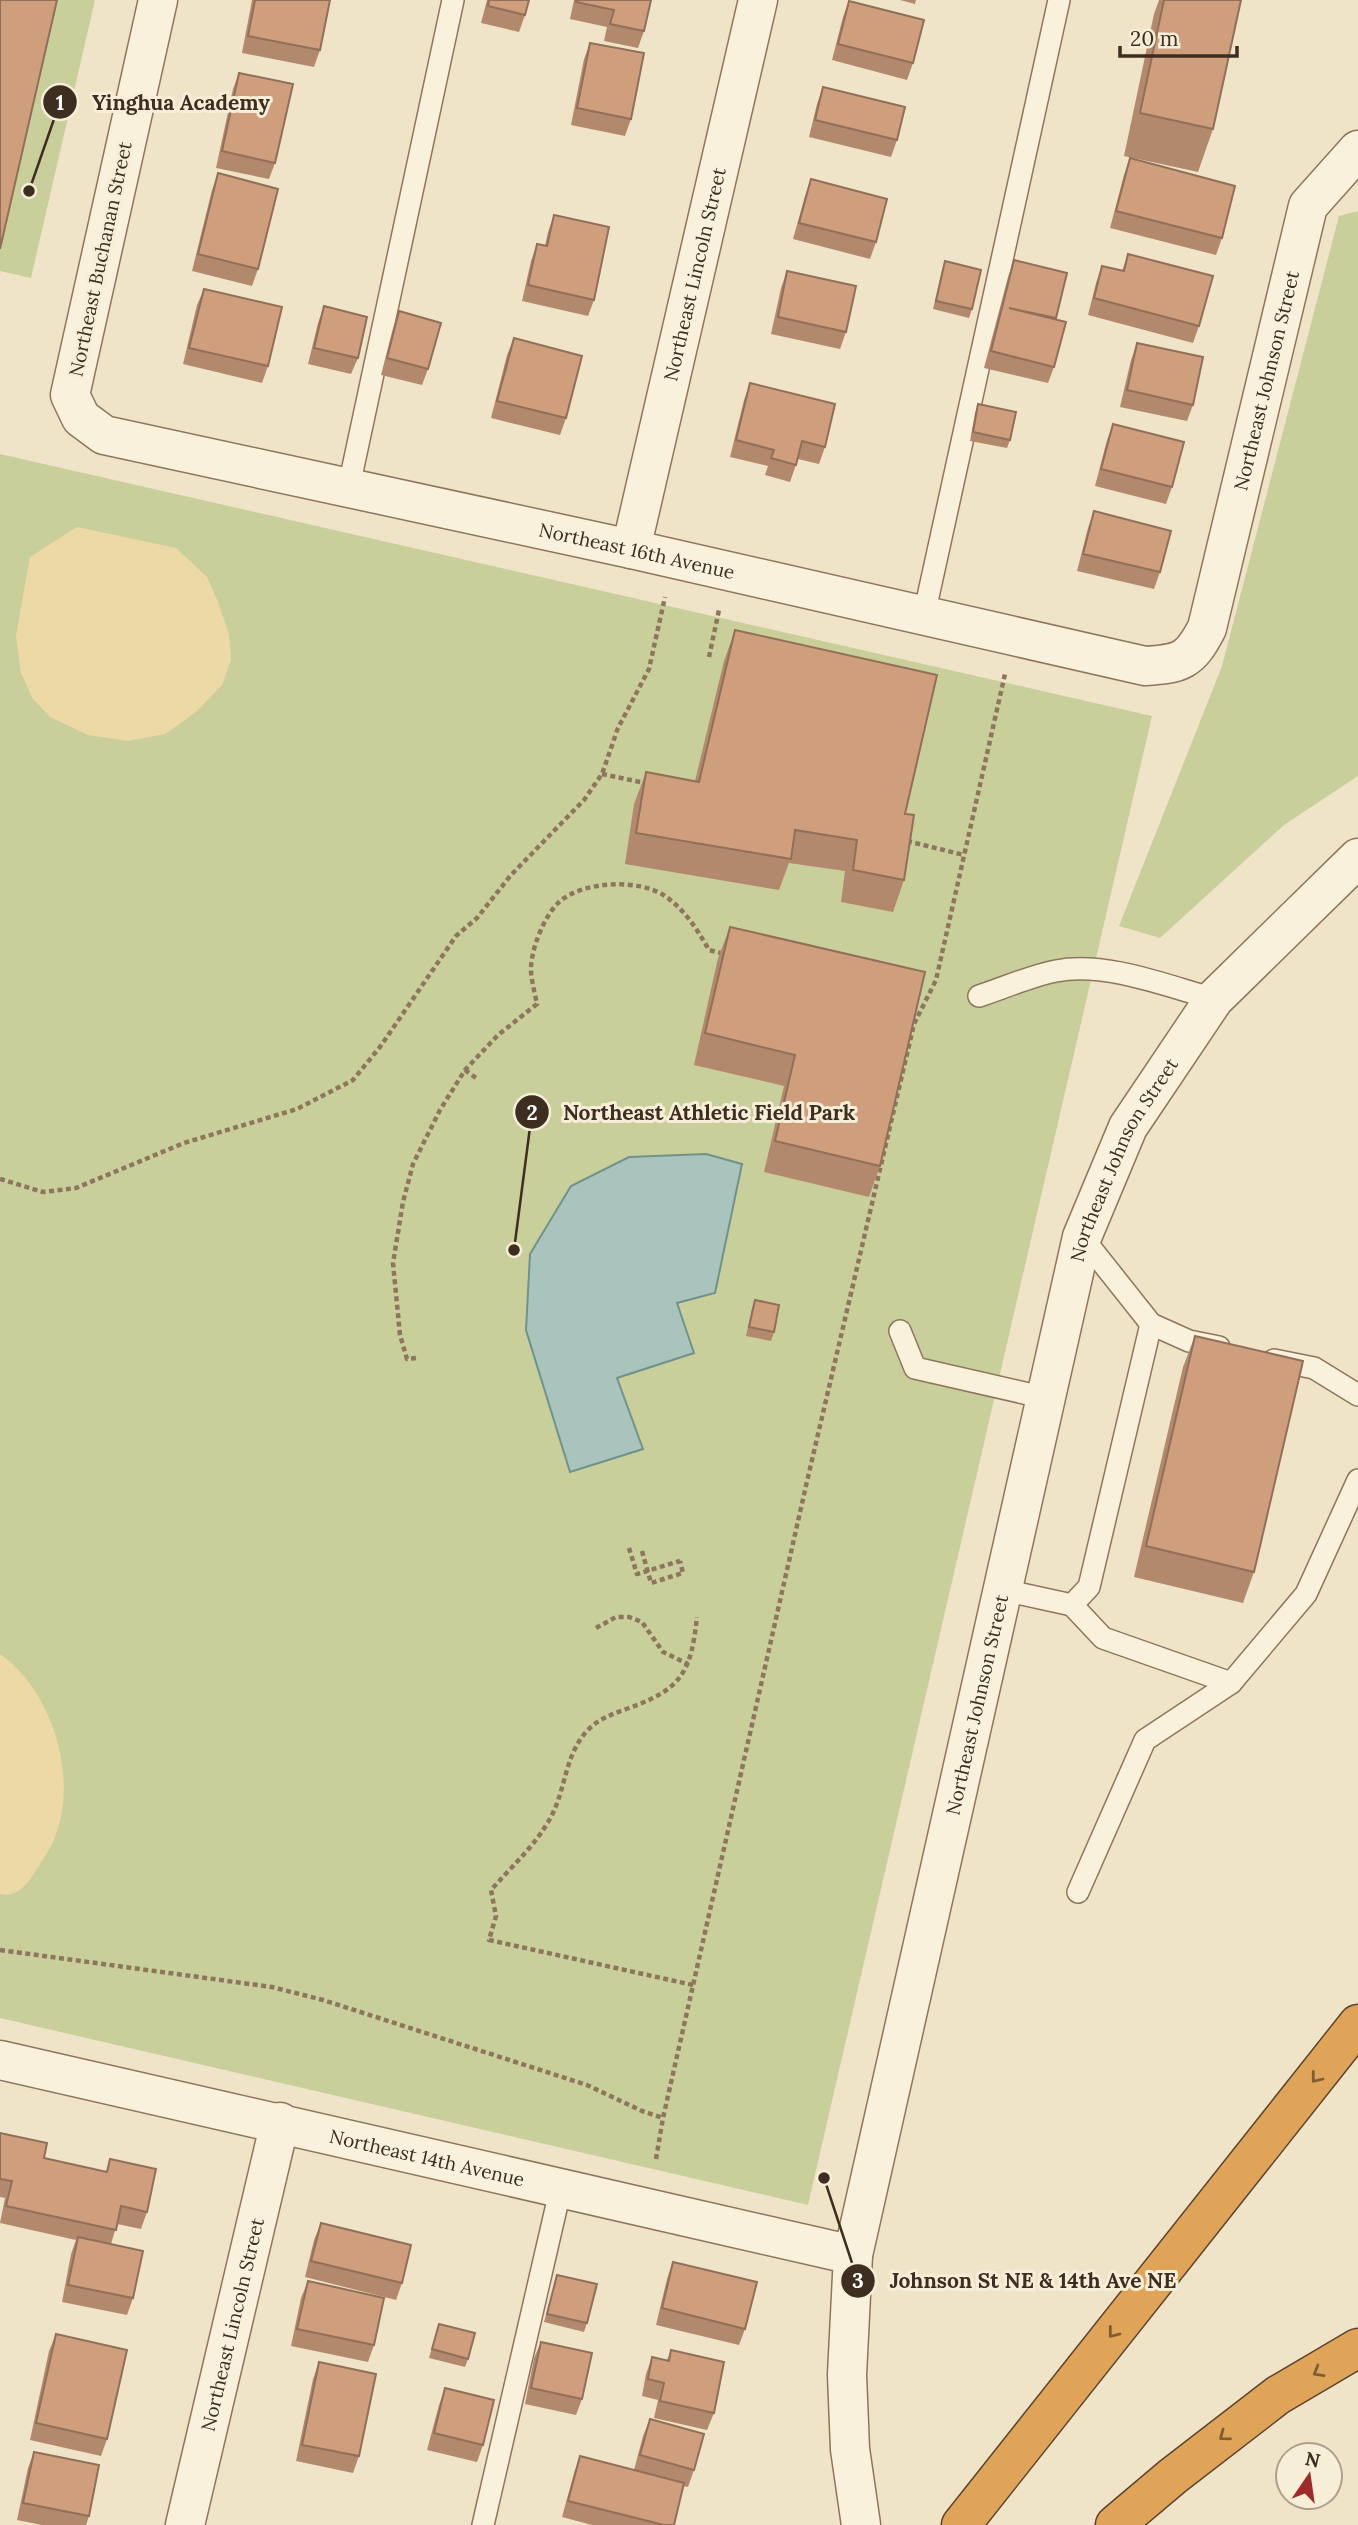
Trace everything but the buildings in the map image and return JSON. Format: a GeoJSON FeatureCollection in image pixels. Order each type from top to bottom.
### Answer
{"type":"FeatureCollection","features":[{"type":"Feature","properties":{"kind":"highway"},"geometry":{"type":"LineString","coordinates":[[961,2525],[1358,2024]]}},
{"type":"Feature","properties":{"kind":"highway"},"geometry":{"type":"LineString","coordinates":[[1115,2525],[1173,2476],[1278,2395],[1358,2348]]}},
{"type":"Feature","properties":{"kind":"street","name":"Northeast Buchanan Street"},"geometry":{"type":"LineString","coordinates":[[70,395],[158,0]]}},
{"type":"Feature","properties":{"kind":"street","name":"Northeast Lincoln Street"},"geometry":{"type":"LineString","coordinates":[[631,549],[758,0]]}},
{"type":"Feature","properties":{"kind":"street","name":"Northeast Johnson Street"},"geometry":{"type":"LineString","coordinates":[[1207,628],[1308,206],[1358,150]]}},
{"type":"Feature","properties":{"kind":"street","name":"Northeast 16th Avenue"},"geometry":{"type":"LineString","coordinates":[[70,395],[81,418],[104,435],[349,486],[1144,666],[1170,665],[1195,652],[1207,628]]}},
{"type":"Feature","properties":{"kind":"street","name":"Northeast Johnson Street"},"geometry":{"type":"LineString","coordinates":[[859,2517],[850,2449],[847,2375],[853,2255],[1082,1237],[1128,1127],[1214,999],[1358,858]]}},
{"type":"Feature","properties":{"kind":"street","name":"Northeast Johnson Street"},"geometry":{"type":"LineString","coordinates":[[1273,942],[1358,895]]}},
{"type":"Feature","properties":{"kind":"street","name":"Northeast 14th Avenue"},"geometry":{"type":"LineString","coordinates":[[0,2060],[853,2255]]}},
{"type":"Feature","properties":{"kind":"street","name":"Northeast Lincoln Street"},"geometry":{"type":"LineString","coordinates":[[185,2525],[280,2122]]}},
{"type":"Feature","properties":{"kind":"lane"},"geometry":{"type":"LineString","coordinates":[[349,486],[453,0]]}},
{"type":"Feature","properties":{"kind":"lane"},"geometry":{"type":"LineString","coordinates":[[924,615],[1059,0]]}},
{"type":"Feature","properties":{"kind":"lane"},"geometry":{"type":"LineString","coordinates":[[979,996],[1056,971],[1090,968],[1145,979],[1214,999]]}},
{"type":"Feature","properties":{"kind":"lane"},"geometry":{"type":"LineString","coordinates":[[1082,1237],[1151,1324],[1189,1341],[1314,1368],[1358,1395]]}},
{"type":"Feature","properties":{"kind":"lane"},"geometry":{"type":"LineString","coordinates":[[1072,1605],[1089,1587],[1151,1324]]}},
{"type":"Feature","properties":{"kind":"lane"},"geometry":{"type":"LineString","coordinates":[[900,1331],[915,1368],[1046,1398]]}},
{"type":"Feature","properties":{"kind":"lane"},"geometry":{"type":"LineString","coordinates":[[1078,1892],[1145,1740],[1231,1683],[1306,1594],[1358,1480]]}},
{"type":"Feature","properties":{"kind":"lane"},"geometry":{"type":"LineString","coordinates":[[1003,1590],[1072,1605],[1103,1637],[1231,1683]]}},
{"type":"Feature","properties":{"kind":"lane"},"geometry":{"type":"LineString","coordinates":[[483,2525],[561,2187]]}},
{"type":"Feature","properties":{"kind":"path"},"geometry":{"type":"LineString","coordinates":[[0,1179],[43,1192],[76,1188],[184,1143],[297,1109],[353,1080],[380,1047],[456,936],[477,918],[511,875],[584,800],[601,774],[618,728],[649,669],[673,558]]}},
{"type":"Feature","properties":{"kind":"path"},"geometry":{"type":"LineString","coordinates":[[709,657],[719,609]]}},
{"type":"Feature","properties":{"kind":"path"},"geometry":{"type":"LineString","coordinates":[[656,2159],[693,1985],[914,1024],[936,980],[1005,673]]}},
{"type":"Feature","properties":{"kind":"path"},"geometry":{"type":"LineString","coordinates":[[601,774],[654,785]]}},
{"type":"Feature","properties":{"kind":"path"},"geometry":{"type":"LineString","coordinates":[[895,839],[964,855]]}},
{"type":"Feature","properties":{"kind":"path"},"geometry":{"type":"LineString","coordinates":[[416,1358],[407,1359],[400,1335],[393,1264],[403,1202],[413,1164],[440,1110],[465,1070],[498,1035],[537,1004],[531,971],[536,939],[558,903],[586,888],[634,883],[664,895],[695,923],[709,950],[736,956]]}},
{"type":"Feature","properties":{"kind":"path"},"geometry":{"type":"LineString","coordinates":[[912,997],[926,1000]]}},
{"type":"Feature","properties":{"kind":"path"},"geometry":{"type":"LineString","coordinates":[[465,1070],[476,1078]]}},
{"type":"Feature","properties":{"kind":"path"},"geometry":{"type":"LineString","coordinates":[[629,1548],[637,1574],[680,1561],[683,1573],[651,1583],[642,1551]]}},
{"type":"Feature","properties":{"kind":"path"},"geometry":{"type":"LineString","coordinates":[[596,1628],[616,1618],[629,1617],[642,1622],[663,1652],[688,1664]]}},
{"type":"Feature","properties":{"kind":"path"},"geometry":{"type":"LineString","coordinates":[[693,1985],[489,1940],[496,1916],[491,1890],[537,1839],[552,1814],[569,1757],[587,1731],[605,1716],[664,1692],[682,1678],[693,1651],[697,1618]]}},
{"type":"Feature","properties":{"kind":"path"},"geometry":{"type":"LineString","coordinates":[[0,1950],[272,1987],[323,2000],[587,2085],[663,2118]]}},
{"type":"Feature","properties":{"kind":"green space"},"geometry":{"type":"Polygon","coordinates":[[[56,0],[95,0],[31,278],[0,271],[0,243],[56,0]]]}},
{"type":"Feature","properties":{"kind":"green space"},"geometry":{"type":"Polygon","coordinates":[[[1358,211],[1358,776],[1284,825],[1160,938],[1119,926],[1222,666],[1339,216],[1358,211]]]}},
{"type":"Feature","properties":{"kind":"green space"},"geometry":{"type":"Polygon","coordinates":[[[0,454],[1152,716],[808,2205],[0,2018],[0,454]]]}},
{"type":"Feature","properties":{"kind":"sand"},"geometry":{"type":"Polygon","coordinates":[[[77,527],[176,548],[207,577],[218,602],[229,634],[231,660],[222,685],[196,712],[165,734],[128,741],[88,735],[50,717],[33,699],[21,673],[16,636],[30,557],[77,527]]]}},
{"type":"Feature","properties":{"kind":"sand"},"geometry":{"type":"Polygon","coordinates":[[[0,1654],[34,1689],[47,1712],[62,1763],[64,1789],[62,1814],[51,1845],[26,1884],[17,1892],[6,1895],[0,1894],[0,1654]]]}},
{"type":"Feature","properties":{"kind":"water"},"geometry":{"type":"Polygon","coordinates":[[[706,1154],[742,1164],[715,1293],[677,1303],[694,1353],[617,1378],[643,1449],[570,1472],[526,1330],[530,1254],[571,1186],[629,1157],[706,1154]]]}},
{"type":"Feature","properties":{"kind":"place","name":"Yinghua Academy"},"geometry":{"type":"Point","coordinates":[29,191]}},
{"type":"Feature","properties":{"kind":"place","name":"Northeast Athletic Field Park"},"geometry":{"type":"Point","coordinates":[514,1250]}},
{"type":"Feature","properties":{"kind":"place","name":"Johnson St NE & 14th Ave NE"},"geometry":{"type":"Point","coordinates":[824,2178]}}]}
